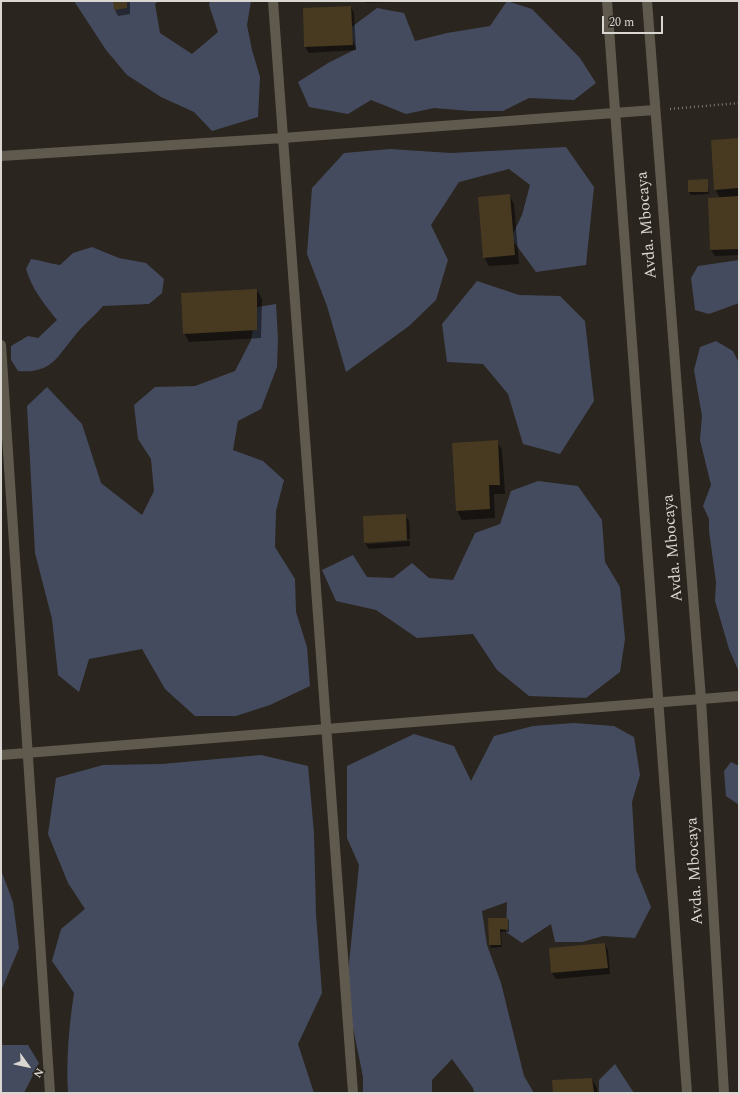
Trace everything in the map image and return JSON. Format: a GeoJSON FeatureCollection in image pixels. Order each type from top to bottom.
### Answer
{"type":"FeatureCollection","features":[{"type":"Feature","properties":{"kind":"street"},"geometry":{"type":"LineString","coordinates":[[273,1],[353,1093]]}},
{"type":"Feature","properties":{"kind":"street"},"geometry":{"type":"LineString","coordinates":[[607,1],[660,702],[687,1093]]}},
{"type":"Feature","properties":{"kind":"street","name":"Avda. Mbocaya"},"geometry":{"type":"LineString","coordinates":[[647,1],[654,110],[701,699],[724,1093]]}},
{"type":"Feature","properties":{"kind":"street"},"geometry":{"type":"LineString","coordinates":[[1,156],[283,138],[654,110]]}},
{"type":"Feature","properties":{"kind":"street"},"geometry":{"type":"LineString","coordinates":[[1,345],[5,451],[29,753],[50,1093]]}},
{"type":"Feature","properties":{"kind":"street"},"geometry":{"type":"LineString","coordinates":[[1,755],[739,696]]}},
{"type":"Feature","properties":{"kind":"path"},"geometry":{"type":"LineString","coordinates":[[654,110],[739,103]]}},
{"type":"Feature","properties":{"kind":"shaded area"},"geometry":{"type":"Polygon","coordinates":[[[74,1],[158,1],[155,4],[160,33],[192,54],[218,32],[209,5],[210,1],[251,1],[247,25],[252,50],[260,77],[258,117],[212,131],[194,112],[161,97],[127,75],[106,50],[74,1]]]}},
{"type":"Feature","properties":{"kind":"shaded area"},"geometry":{"type":"Polygon","coordinates":[[[507,1],[532,9],[580,58],[596,83],[574,100],[529,98],[503,111],[470,111],[434,108],[406,114],[371,100],[348,114],[309,107],[298,82],[328,63],[356,49],[349,29],[377,8],[404,13],[415,41],[447,33],[490,26],[507,1]]]}},
{"type":"Feature","properties":{"kind":"shaded area"},"geometry":{"type":"Polygon","coordinates":[[[566,147],[594,187],[586,265],[536,272],[511,238],[522,215],[530,185],[509,169],[459,182],[431,225],[448,260],[436,300],[409,326],[346,372],[327,306],[307,254],[312,188],[344,153],[390,149],[451,153],[566,147]]]}},
{"type":"Feature","properties":{"kind":"shaded area"},"geometry":{"type":"Polygon","coordinates":[[[92,247],[119,258],[146,263],[164,279],[162,293],[149,304],[103,306],[80,329],[53,362],[39,370],[18,371],[11,360],[11,346],[28,336],[38,338],[57,320],[39,296],[26,269],[31,259],[60,265],[73,253],[92,247]]]}},
{"type":"Feature","properties":{"kind":"shaded area"},"geometry":{"type":"Polygon","coordinates":[[[739,260],[739,303],[709,314],[695,310],[691,278],[698,266],[739,260]]]}},
{"type":"Feature","properties":{"kind":"shaded area"},"geometry":{"type":"Polygon","coordinates":[[[477,281],[519,295],[560,296],[585,321],[594,401],[560,454],[523,444],[508,394],[483,364],[447,362],[442,324],[477,281]]]}},
{"type":"Feature","properties":{"kind":"shaded area"},"geometry":{"type":"Polygon","coordinates":[[[276,304],[278,339],[277,367],[261,409],[238,421],[233,450],[263,461],[284,480],[276,511],[275,547],[295,579],[296,612],[307,647],[310,686],[270,705],[236,716],[195,716],[165,689],[142,649],[89,659],[79,692],[58,675],[52,619],[35,553],[27,406],[47,387],[82,424],[101,483],[142,515],[154,491],[151,459],[138,439],[134,405],[155,387],[195,386],[235,371],[251,340],[257,307],[276,304]]]}},
{"type":"Feature","properties":{"kind":"shaded area"},"geometry":{"type":"Polygon","coordinates":[[[716,341],[733,351],[739,363],[739,672],[729,649],[715,601],[716,582],[709,531],[709,519],[703,506],[711,485],[700,440],[702,416],[694,370],[700,347],[716,341]]]}},
{"type":"Feature","properties":{"kind":"shaded area"},"geometry":{"type":"Polygon","coordinates":[[[538,481],[578,486],[602,520],[605,562],[620,587],[625,639],[620,672],[586,698],[529,696],[497,670],[473,634],[417,638],[376,610],[336,601],[322,570],[353,555],[367,577],[393,578],[412,563],[429,578],[453,580],[475,533],[500,524],[511,491],[538,481]]]}},
{"type":"Feature","properties":{"kind":"shaded area"},"geometry":{"type":"Polygon","coordinates":[[[574,723],[614,726],[634,737],[640,775],[632,802],[636,870],[651,907],[635,938],[603,936],[582,942],[555,942],[551,924],[522,943],[506,932],[507,902],[482,911],[487,945],[501,983],[524,1076],[534,1093],[474,1093],[473,1088],[452,1059],[432,1080],[432,1093],[363,1093],[363,1077],[346,993],[359,865],[347,838],[347,766],[414,734],[454,746],[471,781],[494,736],[533,726],[574,723]]]}},
{"type":"Feature","properties":{"kind":"shaded area"},"geometry":{"type":"Polygon","coordinates":[[[261,755],[308,766],[314,833],[316,914],[322,993],[298,1044],[314,1093],[68,1093],[68,1043],[74,993],[52,961],[61,929],[85,909],[68,883],[48,834],[56,778],[103,765],[162,764],[261,755]]]}},
{"type":"Feature","properties":{"kind":"shaded area"},"geometry":{"type":"Polygon","coordinates":[[[731,762],[739,766],[739,805],[726,796],[724,771],[731,762]]]}},
{"type":"Feature","properties":{"kind":"shaded area"},"geometry":{"type":"Polygon","coordinates":[[[1,870],[13,902],[19,948],[1,991],[1,870]]]}},
{"type":"Feature","properties":{"kind":"shaded area"},"geometry":{"type":"Polygon","coordinates":[[[1,1045],[28,1045],[39,1063],[24,1093],[1,1093],[1,1045]]]}},
{"type":"Feature","properties":{"kind":"shaded area"},"geometry":{"type":"Polygon","coordinates":[[[615,1064],[634,1093],[599,1093],[599,1080],[615,1064]]]}},
{"type":"Feature","properties":{"kind":"building"},"geometry":{"type":"Polygon","coordinates":[[[113,1],[127,1],[127,8],[114,10],[113,1]]]}},
{"type":"Feature","properties":{"kind":"building"},"geometry":{"type":"Polygon","coordinates":[[[351,6],[353,45],[304,47],[303,8],[351,6]]]}},
{"type":"Feature","properties":{"kind":"building"},"geometry":{"type":"Polygon","coordinates":[[[739,138],[739,188],[714,190],[711,140],[739,138]]]}},
{"type":"Feature","properties":{"kind":"building"},"geometry":{"type":"Polygon","coordinates":[[[708,179],[708,192],[688,192],[688,180],[708,179]]]}},
{"type":"Feature","properties":{"kind":"building"},"geometry":{"type":"Polygon","coordinates":[[[510,194],[515,255],[483,258],[478,197],[510,194]]]}},
{"type":"Feature","properties":{"kind":"building"},"geometry":{"type":"Polygon","coordinates":[[[739,196],[739,249],[710,250],[708,198],[739,196]]]}},
{"type":"Feature","properties":{"kind":"building"},"geometry":{"type":"Polygon","coordinates":[[[257,289],[257,330],[183,334],[181,293],[257,289]]]}},
{"type":"Feature","properties":{"kind":"building"},"geometry":{"type":"Polygon","coordinates":[[[498,440],[500,485],[489,485],[490,509],[456,511],[452,443],[498,440]]]}},
{"type":"Feature","properties":{"kind":"building"},"geometry":{"type":"Polygon","coordinates":[[[406,514],[407,540],[364,543],[363,516],[406,514]]]}},
{"type":"Feature","properties":{"kind":"building"},"geometry":{"type":"Polygon","coordinates":[[[488,918],[508,918],[508,930],[500,929],[501,945],[489,945],[488,918]]]}},
{"type":"Feature","properties":{"kind":"building"},"geometry":{"type":"Polygon","coordinates":[[[605,943],[608,968],[551,973],[549,948],[605,943]]]}},
{"type":"Feature","properties":{"kind":"building"},"geometry":{"type":"Polygon","coordinates":[[[592,1078],[594,1093],[553,1093],[552,1080],[592,1078]]]}}]}
